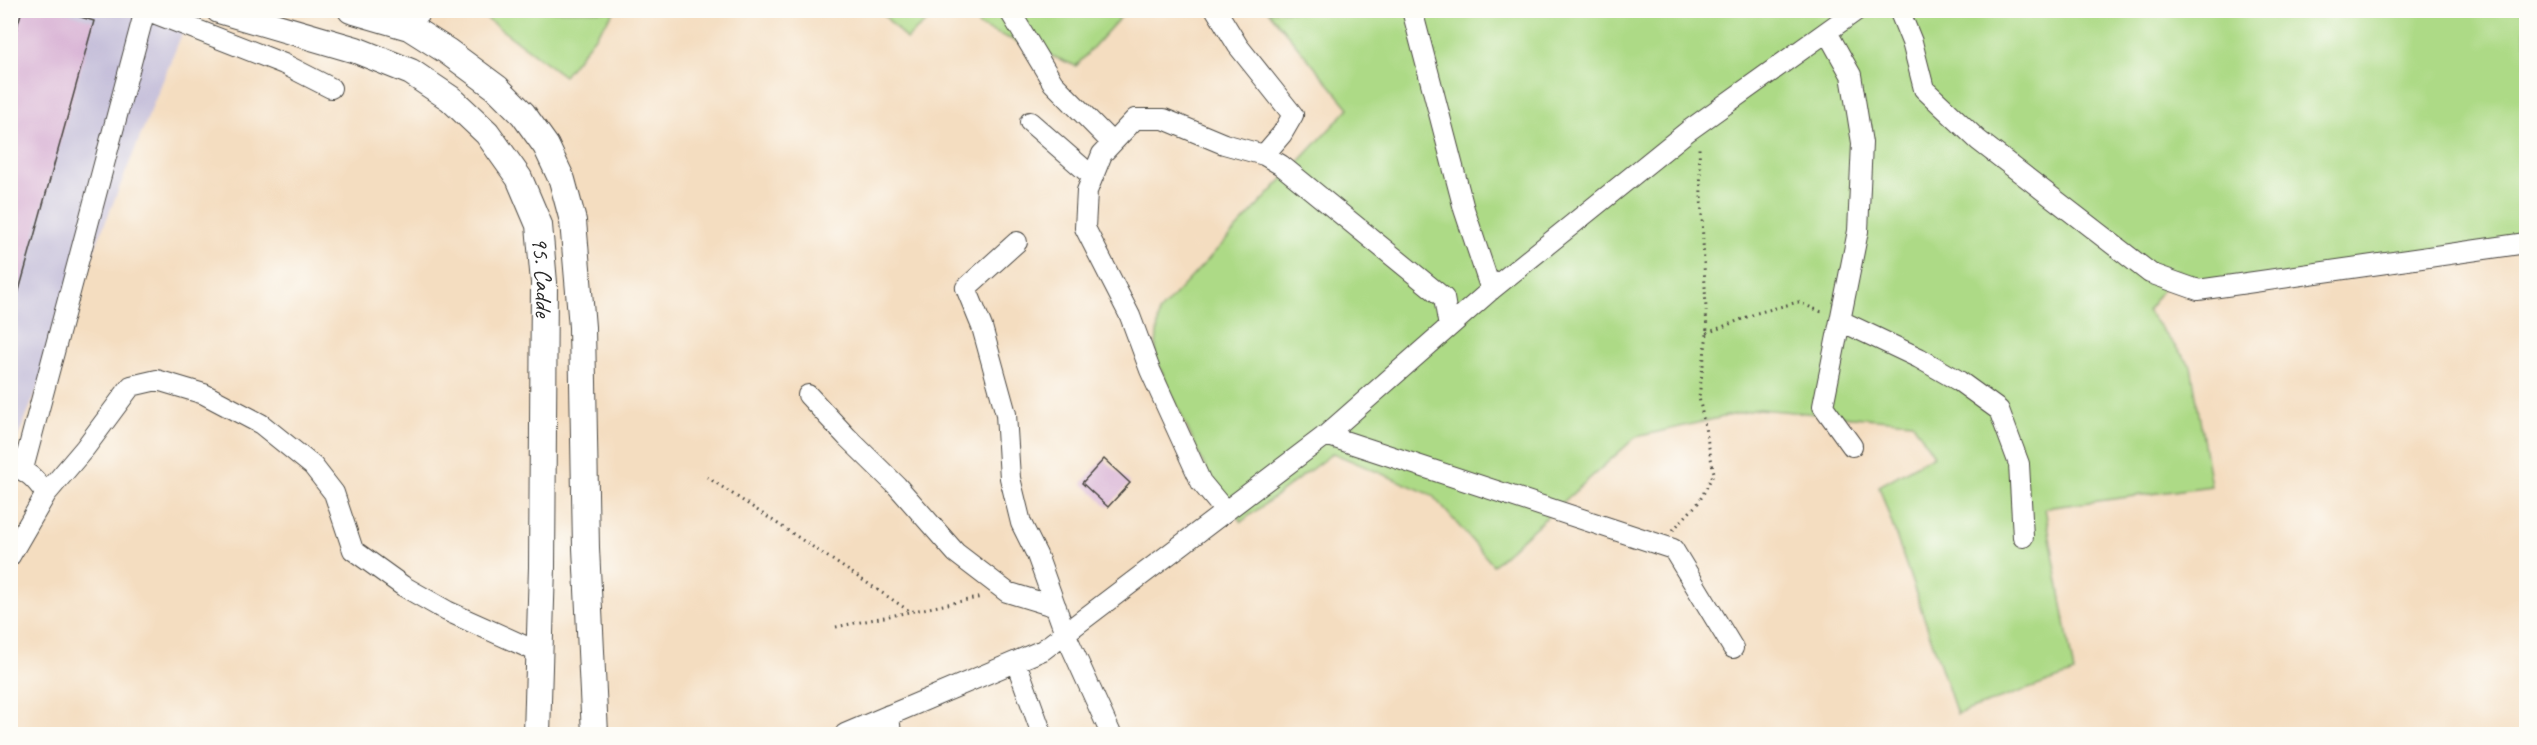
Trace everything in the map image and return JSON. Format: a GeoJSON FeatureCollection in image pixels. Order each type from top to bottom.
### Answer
{"type":"FeatureCollection","features":[{"type":"Feature","properties":{"kind":"main road","name":"95. Cadde"},"geometry":{"type":"LineString","coordinates":[[219,10],[356,50],[411,72],[451,99],[487,133],[519,178],[539,225],[544,283],[542,567],[537,735]]}},
{"type":"Feature","properties":{"kind":"main road","name":"95. Cadde"},"geometry":{"type":"LineString","coordinates":[[351,10],[415,19],[447,51],[497,88],[523,114],[546,146],[562,180],[573,221],[582,327],[586,548],[595,735]]}},
{"type":"Feature","properties":{"kind":"street"},"geometry":{"type":"LineString","coordinates":[[46,494],[34,478],[17,468],[145,10],[284,64],[332,88]]}},
{"type":"Feature","properties":{"kind":"street"},"geometry":{"type":"LineString","coordinates":[[1010,10],[1053,83],[1113,143]]}},
{"type":"Feature","properties":{"kind":"street"},"geometry":{"type":"LineString","coordinates":[[1216,10],[1238,45],[1293,115],[1282,134],[1264,155]]}},
{"type":"Feature","properties":{"kind":"street"},"geometry":{"type":"LineString","coordinates":[[1412,10],[1464,209],[1491,290]]}},
{"type":"Feature","properties":{"kind":"street"},"geometry":{"type":"LineString","coordinates":[[845,735],[890,725],[1043,650],[1326,435],[1491,290],[1698,124],[1857,10]]}},
{"type":"Feature","properties":{"kind":"street"},"geometry":{"type":"LineString","coordinates":[[1899,10],[1912,42],[1924,89],[1978,140],[2151,273],[2198,290],[2526,243]]}},
{"type":"Feature","properties":{"kind":"street"},"geometry":{"type":"LineString","coordinates":[[1827,32],[1851,75],[1862,144],[1858,231],[1823,406],[1852,446]]}},
{"type":"Feature","properties":{"kind":"street"},"geometry":{"type":"LineString","coordinates":[[1226,512],[1201,482],[1150,369],[1130,316],[1085,228],[1087,191],[1102,154],[1135,119],[1164,119],[1224,144],[1264,155],[1281,165],[1444,298],[1449,327]]}},
{"type":"Feature","properties":{"kind":"street"},"geometry":{"type":"LineString","coordinates":[[1030,122],[1093,177]]}},
{"type":"Feature","properties":{"kind":"street"},"geometry":{"type":"LineString","coordinates":[[1017,242],[966,288],[982,327],[1006,414],[1010,478],[1021,523],[1037,555],[1065,633],[1111,735]]}},
{"type":"Feature","properties":{"kind":"street"},"geometry":{"type":"LineString","coordinates":[[1840,321],[1919,358],[1959,381],[1999,410],[2019,464],[2022,537]]}},
{"type":"Feature","properties":{"kind":"street"},"geometry":{"type":"LineString","coordinates":[[10,556],[46,494],[86,448],[131,386],[157,380],[204,394],[261,424],[313,466],[334,493],[353,550],[404,586],[447,611],[538,652]]}},
{"type":"Feature","properties":{"kind":"street"},"geometry":{"type":"LineString","coordinates":[[808,395],[897,486],[956,553],[1007,592],[1056,607]]}},
{"type":"Feature","properties":{"kind":"street"},"geometry":{"type":"LineString","coordinates":[[1326,435],[1673,549],[1733,648]]}},
{"type":"Feature","properties":{"kind":"street"},"geometry":{"type":"LineString","coordinates":[[1016,662],[1042,735]]}},
{"type":"Feature","properties":{"kind":"path"},"geometry":{"type":"LineString","coordinates":[[1660,544],[1699,502],[1714,473],[1699,397],[1707,333],[1698,124]]}},
{"type":"Feature","properties":{"kind":"path"},"geometry":{"type":"LineString","coordinates":[[1707,333],[1757,313],[1798,302],[1840,321]]}},
{"type":"Feature","properties":{"kind":"path"},"geometry":{"type":"LineString","coordinates":[[706,477],[911,612]]}},
{"type":"Feature","properties":{"kind":"path"},"geometry":{"type":"LineString","coordinates":[[836,627],[1007,592]]}},
{"type":"Feature","properties":{"kind":"shaded area"},"geometry":{"type":"Polygon","coordinates":[[[176,10],[190,14],[11,454],[11,11],[176,10]]]}},
{"type":"Feature","properties":{"kind":"green space"},"geometry":{"type":"Polygon","coordinates":[[[476,11],[615,11],[564,76],[476,11]]]}},
{"type":"Feature","properties":{"kind":"green space"},"geometry":{"type":"Polygon","coordinates":[[[880,11],[939,11],[906,39],[880,11]]]}},
{"type":"Feature","properties":{"kind":"green space"},"geometry":{"type":"Polygon","coordinates":[[[972,11],[1126,11],[1076,66],[979,26],[972,11]]]}},
{"type":"Feature","properties":{"kind":"green space"},"geometry":{"type":"Polygon","coordinates":[[[1268,11],[2526,11],[2526,248],[2211,296],[2177,270],[2147,311],[2191,366],[2211,486],[2045,508],[2074,673],[1957,714],[1879,486],[1934,455],[1912,422],[1758,409],[1636,437],[1493,565],[1432,495],[1333,453],[1241,522],[1208,474],[1155,357],[1159,312],[1349,108],[1268,11]]]}},
{"type":"Feature","properties":{"kind":"building"},"geometry":{"type":"Polygon","coordinates":[[[22,10],[58,10],[94,21],[15,305],[10,305],[10,51],[22,10]]]}},
{"type":"Feature","properties":{"kind":"building"},"geometry":{"type":"Polygon","coordinates":[[[1104,459],[1130,483],[1108,507],[1082,483],[1104,459]]]}}]}
